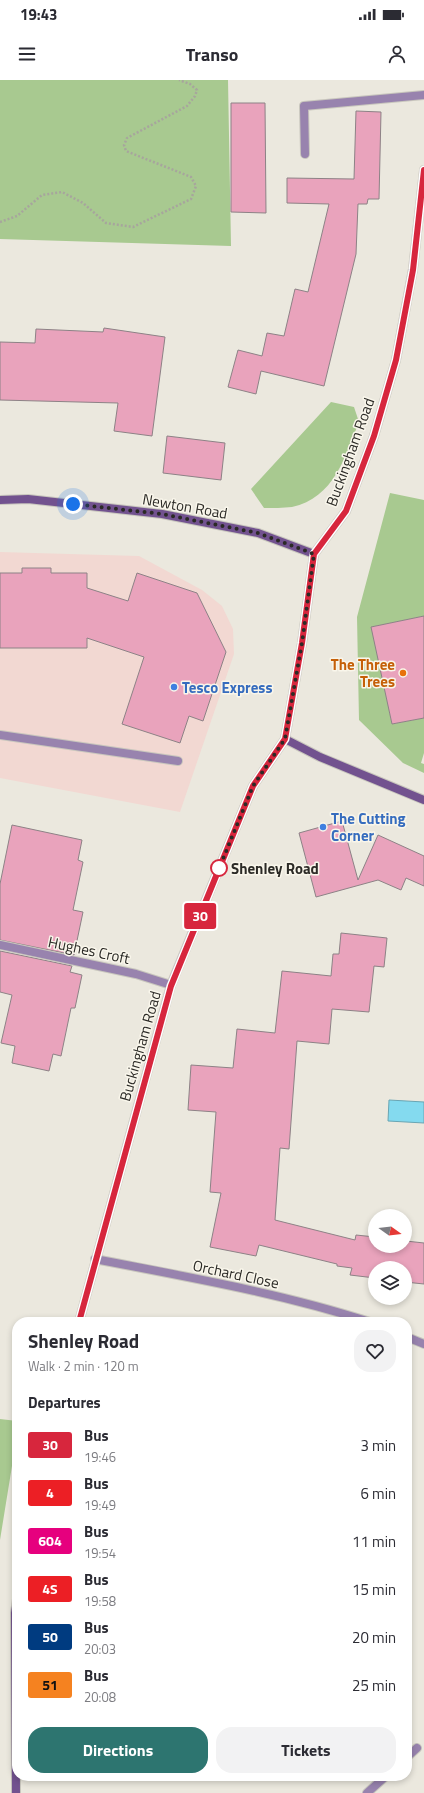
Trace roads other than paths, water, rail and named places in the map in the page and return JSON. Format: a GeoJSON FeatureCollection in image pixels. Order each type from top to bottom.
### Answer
{"type":"FeatureCollection","features":[{"type":"Feature","properties":{"kind":"main road","name":"Buckingham Road"},"geometry":{"type":"LineString","coordinates":[[80,1317],[171,986],[253,786],[285,739],[302,643],[314,554],[346,511],[374,436],[394,368],[413,270],[424,170]]}},
{"type":"Feature","properties":{"kind":"main road","name":"Newton Road"},"geometry":{"type":"LineString","coordinates":[[0,500],[28,499],[162,514],[258,533],[314,554]]}},
{"type":"Feature","properties":{"kind":"main road"},"geometry":{"type":"LineString","coordinates":[[285,739],[320,757],[424,800]]}},
{"type":"Feature","properties":{"kind":"main road"},"geometry":{"type":"LineString","coordinates":[[16,1781],[16,1793]]}},
{"type":"Feature","properties":{"kind":"street"},"geometry":{"type":"LineString","coordinates":[[305,154],[304,106],[424,95]]}},
{"type":"Feature","properties":{"kind":"street"},"geometry":{"type":"LineString","coordinates":[[0,735],[178,761]]}},
{"type":"Feature","properties":{"kind":"street","name":"Hughes Croft"},"geometry":{"type":"LineString","coordinates":[[0,945],[136,974],[171,986]]}},
{"type":"Feature","properties":{"kind":"street","name":"Orchard Close"},"geometry":{"type":"LineString","coordinates":[[95,1259],[329,1308],[355,1317]]}},
{"type":"Feature","properties":{"kind":"street"},"geometry":{"type":"LineString","coordinates":[[412,1339],[424,1344]]}},
{"type":"Feature","properties":{"kind":"street"},"geometry":{"type":"LineString","coordinates":[[412,1752],[417,1748]]}},
{"type":"Feature","properties":{"kind":"street"},"geometry":{"type":"LineString","coordinates":[[367,1793],[380,1781]]}},
{"type":"Feature","properties":{"kind":"water"},"geometry":{"type":"Polygon","coordinates":[[[389,1100],[424,1102],[424,1123],[388,1121],[389,1100]]]}},
{"type":"Feature","properties":{"kind":"place","name":"The Three Trees"},"geometry":{"type":"Point","coordinates":[403,673]}},
{"type":"Feature","properties":{"kind":"place","name":"Tesco Express"},"geometry":{"type":"Point","coordinates":[174,687]}},
{"type":"Feature","properties":{"kind":"place","name":"The Cutting Corner"},"geometry":{"type":"Point","coordinates":[323,827]}},
{"type":"Feature","properties":{"kind":"place","name":"Shenley Road"},"geometry":{"type":"Point","coordinates":[219,868]}}]}
